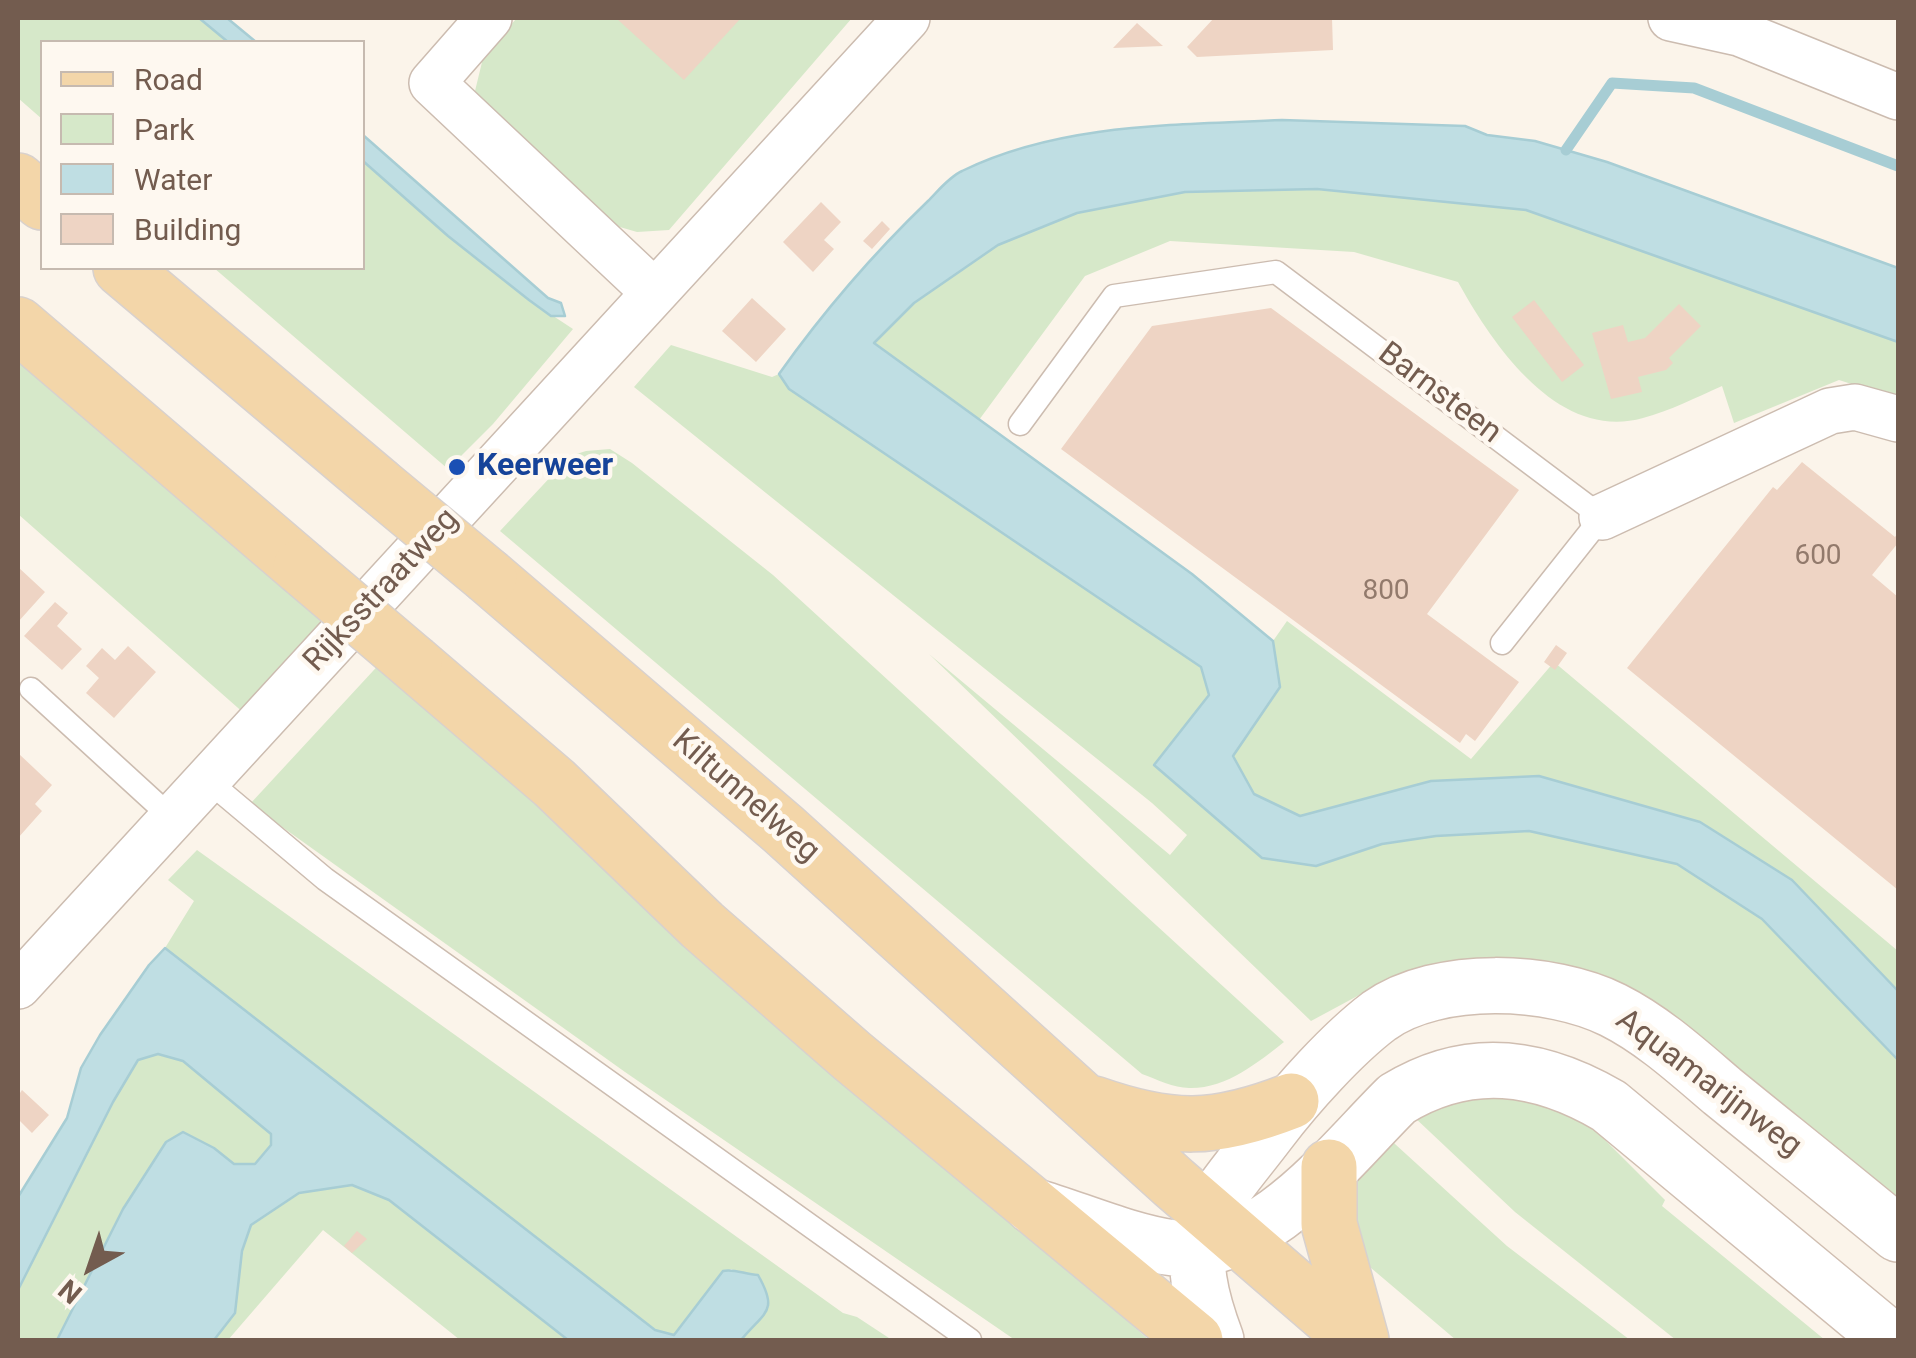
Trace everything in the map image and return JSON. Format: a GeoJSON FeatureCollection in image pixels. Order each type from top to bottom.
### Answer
{"type":"FeatureCollection","features":[{"type":"Feature","properties":{"kind":"main road"},"geometry":{"type":"LineString","coordinates":[[18,181],[40,200]]}},
{"type":"Feature","properties":{"kind":"main road","name":"Kiltunnelweg"},"geometry":{"type":"LineString","coordinates":[[123,270],[783,829],[1082,1099],[1213,1232],[1358,1340]]}},
{"type":"Feature","properties":{"kind":"main road"},"geometry":{"type":"LineString","coordinates":[[18,325],[554,783],[702,925],[1195,1340]]}},
{"type":"Feature","properties":{"kind":"main road"},"geometry":{"type":"LineString","coordinates":[[1082,1099],[1132,1117],[1182,1125],[1231,1121],[1291,1102]]}},
{"type":"Feature","properties":{"kind":"main road"},"geometry":{"type":"LineString","coordinates":[[1328,1168],[1329,1224],[1358,1340]]}},
{"type":"Feature","properties":{"kind":"street"},"geometry":{"type":"LineString","coordinates":[[489,18],[432,83],[654,292]]}},
{"type":"Feature","properties":{"kind":"street","name":"Rijksstraatweg"},"geometry":{"type":"LineString","coordinates":[[18,986],[907,18]]}},
{"type":"Feature","properties":{"kind":"street"},"geometry":{"type":"LineString","coordinates":[[1671,18],[1739,33],[1898,98]]}},
{"type":"Feature","properties":{"kind":"street"},"geometry":{"type":"LineString","coordinates":[[1602,517],[1830,411],[1855,408],[1898,419]]}},
{"type":"Feature","properties":{"kind":"street","name":"Aquamarijnweg"},"geometry":{"type":"LineString","coordinates":[[1213,1232],[1291,1102],[1366,1028],[1398,1006],[1459,989],[1512,988],[1564,991],[1615,1011],[1652,1034],[1898,1234]]}},
{"type":"Feature","properties":{"kind":"street"},"geometry":{"type":"LineString","coordinates":[[1031,1205],[1152,1243],[1257,1229],[1290,1206],[1397,1099],[1412,1090],[1471,1071],[1507,1069],[1545,1076],[1578,1088],[1609,1106],[1891,1340]]}},
{"type":"Feature","properties":{"kind":"street"},"geometry":{"type":"LineString","coordinates":[[1213,1232],[1202,1293],[1216,1340]]}},
{"type":"Feature","properties":{"kind":"lane","name":"Barnsteen"},"geometry":{"type":"LineString","coordinates":[[1020,424],[1114,296],[1276,272],[1602,517]]}},
{"type":"Feature","properties":{"kind":"lane"},"geometry":{"type":"LineString","coordinates":[[1502,643],[1602,517]]}},
{"type":"Feature","properties":{"kind":"lane"},"geometry":{"type":"LineString","coordinates":[[31,689],[172,818]]}},
{"type":"Feature","properties":{"kind":"lane"},"geometry":{"type":"LineString","coordinates":[[206,779],[326,879],[970,1340]]}},
{"type":"Feature","properties":{"kind":"green space"},"geometry":{"type":"Polygon","coordinates":[[[18,18],[199,18],[226,40],[40,40],[40,117],[18,98],[18,18]]]}},
{"type":"Feature","properties":{"kind":"green space"},"geometry":{"type":"Polygon","coordinates":[[[517,18],[852,18],[669,230],[637,232],[613,225],[493,113],[475,91],[484,54],[517,18]]]}},
{"type":"Feature","properties":{"kind":"green space"},"geometry":{"type":"Polygon","coordinates":[[[365,163],[448,236],[573,329],[493,424],[448,469],[216,270],[365,270],[365,163]]]}},
{"type":"Feature","properties":{"kind":"green space"},"geometry":{"type":"Polygon","coordinates":[[[1317,189],[1526,210],[1898,342],[1898,399],[1839,380],[1734,423],[1722,386],[1643,418],[1612,422],[1583,416],[1532,383],[1490,333],[1458,282],[1354,252],[1170,241],[1085,276],[979,420],[873,342],[914,303],[998,245],[1077,213],[1185,192],[1317,189]]]}},
{"type":"Feature","properties":{"kind":"green space"},"geometry":{"type":"Polygon","coordinates":[[[18,339],[333,612],[246,715],[18,514],[18,339]]]}},
{"type":"Feature","properties":{"kind":"green space"},"geometry":{"type":"Polygon","coordinates":[[[671,345],[772,377],[779,374],[789,389],[1201,667],[1209,695],[1155,765],[1316,866],[1382,844],[1436,836],[1529,831],[1677,864],[1762,919],[1898,1060],[1898,1198],[1641,993],[1550,964],[1442,963],[1376,986],[1311,1021],[929,654],[1170,855],[1187,835],[634,387],[671,345]]]}},
{"type":"Feature","properties":{"kind":"green space"},"geometry":{"type":"Polygon","coordinates":[[[610,449],[773,575],[1284,1042],[1240,1073],[1203,1087],[1177,1087],[1142,1074],[500,531],[570,456],[610,449]]]}},
{"type":"Feature","properties":{"kind":"green space"},"geometry":{"type":"Polygon","coordinates":[[[1287,621],[1471,759],[1554,662],[1898,951],[1898,991],[1792,880],[1475,780],[1430,781],[1300,816],[1254,794],[1232,756],[1280,688],[1273,641],[1287,621]]]}},
{"type":"Feature","properties":{"kind":"green space"},"geometry":{"type":"Polygon","coordinates":[[[385,658],[1149,1340],[1015,1340],[625,1072],[250,804],[385,658]]]}},
{"type":"Feature","properties":{"kind":"green space"},"geometry":{"type":"Polygon","coordinates":[[[197,850],[843,1313],[857,1317],[892,1340],[741,1340],[769,1306],[743,1275],[731,1269],[673,1336],[655,1330],[165,948],[194,901],[168,880],[197,850]]]}},
{"type":"Feature","properties":{"kind":"green space"},"geometry":{"type":"Polygon","coordinates":[[[158,1054],[183,1061],[271,1134],[271,1145],[255,1164],[234,1164],[214,1148],[123,1209],[57,1340],[18,1340],[18,1290],[113,1102],[138,1060],[158,1054]]]}},
{"type":"Feature","properties":{"kind":"green space"},"geometry":{"type":"Polygon","coordinates":[[[1463,1096],[1529,1097],[1577,1112],[1665,1200],[1662,1206],[1825,1340],[1676,1340],[1515,1212],[1413,1116],[1463,1096]]]}},
{"type":"Feature","properties":{"kind":"green space"},"geometry":{"type":"Polygon","coordinates":[[[1384,1134],[1507,1246],[1630,1340],[1456,1340],[1364,1262],[1344,1227],[1350,1171],[1384,1134]]]}},
{"type":"Feature","properties":{"kind":"green space"},"geometry":{"type":"Polygon","coordinates":[[[352,1185],[389,1200],[568,1340],[460,1340],[323,1230],[228,1340],[214,1340],[235,1313],[242,1251],[251,1225],[299,1193],[352,1185]]]}},
{"type":"Feature","properties":{"kind":"water"},"geometry":{"type":"Polygon","coordinates":[[[199,18],[227,18],[254,40],[226,40],[199,18]]]}},
{"type":"Feature","properties":{"kind":"water"},"geometry":{"type":"Polygon","coordinates":[[[1282,120],[1465,126],[1487,135],[1535,141],[1607,162],[1898,268],[1898,342],[1526,210],[1317,189],[1185,192],[1077,213],[998,245],[914,303],[874,343],[1192,574],[1273,641],[1280,687],[1233,756],[1254,794],[1300,816],[1431,781],[1539,776],[1700,822],[1792,880],[1898,991],[1898,1060],[1762,919],[1677,864],[1529,831],[1436,836],[1382,844],[1316,866],[1262,858],[1154,765],[1209,695],[1201,667],[789,389],[779,374],[868,263],[944,184],[962,171],[999,155],[1078,135],[1282,120]]]}},
{"type":"Feature","properties":{"kind":"water"},"geometry":{"type":"Polygon","coordinates":[[[365,137],[548,298],[561,303],[565,316],[551,316],[448,236],[365,163],[365,137]]]}},
{"type":"Feature","properties":{"kind":"water"},"geometry":{"type":"Polygon","coordinates":[[[165,948],[655,1330],[674,1335],[723,1271],[758,1275],[768,1297],[766,1310],[741,1340],[568,1340],[389,1200],[352,1185],[299,1193],[251,1225],[242,1251],[235,1313],[214,1340],[57,1340],[123,1209],[166,1142],[183,1132],[234,1164],[255,1164],[271,1145],[271,1134],[183,1061],[158,1054],[138,1060],[18,1290],[18,1197],[67,1118],[81,1068],[100,1035],[165,948]]]}},
{"type":"Feature","properties":{"kind":"building"},"geometry":{"type":"Polygon","coordinates":[[[616,18],[741,18],[684,80],[616,18]]]}},
{"type":"Feature","properties":{"kind":"building"},"geometry":{"type":"Polygon","coordinates":[[[1214,18],[1332,18],[1333,50],[1197,57],[1187,47],[1214,18]]]}},
{"type":"Feature","properties":{"kind":"building"},"geometry":{"type":"Polygon","coordinates":[[[1137,23],[1163,46],[1113,48],[1137,23]]]}},
{"type":"Feature","properties":{"kind":"building"},"geometry":{"type":"Polygon","coordinates":[[[821,202],[841,222],[824,240],[834,249],[813,272],[783,242],[821,202]]]}},
{"type":"Feature","properties":{"kind":"building"},"geometry":{"type":"Polygon","coordinates":[[[882,221],[890,229],[872,249],[863,241],[882,221]]]}},
{"type":"Feature","properties":{"kind":"building"},"geometry":{"type":"Polygon","coordinates":[[[752,298],[786,329],[756,362],[722,331],[752,298]]]}},
{"type":"Feature","properties":{"kind":"building"},"geometry":{"type":"Polygon","coordinates":[[[1534,300],[1584,365],[1562,382],[1512,317],[1534,300]]]}},
{"type":"Feature","properties":{"kind":"building"},"geometry":{"type":"Polygon","coordinates":[[[1679,304],[1701,326],[1669,358],[1673,363],[1666,370],[1638,377],[1642,392],[1611,399],[1592,333],[1623,325],[1628,342],[1645,338],[1679,304]]]}},
{"type":"Feature","properties":{"kind":"building"},"geometry":{"type":"Polygon","coordinates":[[[1271,308],[1519,490],[1427,614],[1519,682],[1475,741],[1466,734],[1460,743],[1061,449],[1152,326],[1271,308]]]}},
{"type":"Feature","properties":{"kind":"building"},"geometry":{"type":"Polygon","coordinates":[[[1802,462],[1895,537],[1898,533],[1898,543],[1872,575],[1898,597],[1898,890],[1627,668],[1773,487],[1777,490],[1802,462]]]}},
{"type":"Feature","properties":{"kind":"building"},"geometry":{"type":"Polygon","coordinates":[[[18,567],[45,592],[18,622],[18,567]]]}},
{"type":"Feature","properties":{"kind":"building"},"geometry":{"type":"Polygon","coordinates":[[[55,602],[68,613],[57,626],[82,649],[62,670],[24,636],[55,602]]]}},
{"type":"Feature","properties":{"kind":"building"},"geometry":{"type":"Polygon","coordinates":[[[1556,645],[1567,653],[1555,670],[1544,662],[1556,645]]]}},
{"type":"Feature","properties":{"kind":"building"},"geometry":{"type":"Polygon","coordinates":[[[128,646],[156,672],[114,718],[86,693],[99,678],[86,666],[102,648],[115,660],[128,646]]]}},
{"type":"Feature","properties":{"kind":"building"},"geometry":{"type":"Polygon","coordinates":[[[18,753],[52,785],[35,804],[42,811],[18,838],[18,753]]]}},
{"type":"Feature","properties":{"kind":"building"},"geometry":{"type":"Polygon","coordinates":[[[22,1090],[49,1115],[32,1133],[18,1119],[18,1096],[22,1090]]]}},
{"type":"Feature","properties":{"kind":"building"},"geometry":{"type":"Polygon","coordinates":[[[357,1231],[367,1239],[352,1253],[344,1246],[357,1231]]]}},
{"type":"Feature","properties":{"kind":"waterway"},"geometry":{"type":"LineString","coordinates":[[1566,150],[1612,83],[1694,88],[1898,166]]}},
{"type":"Feature","properties":{"kind":"place","name":"Keerweer"},"geometry":{"type":"Point","coordinates":[457,467]}}]}
